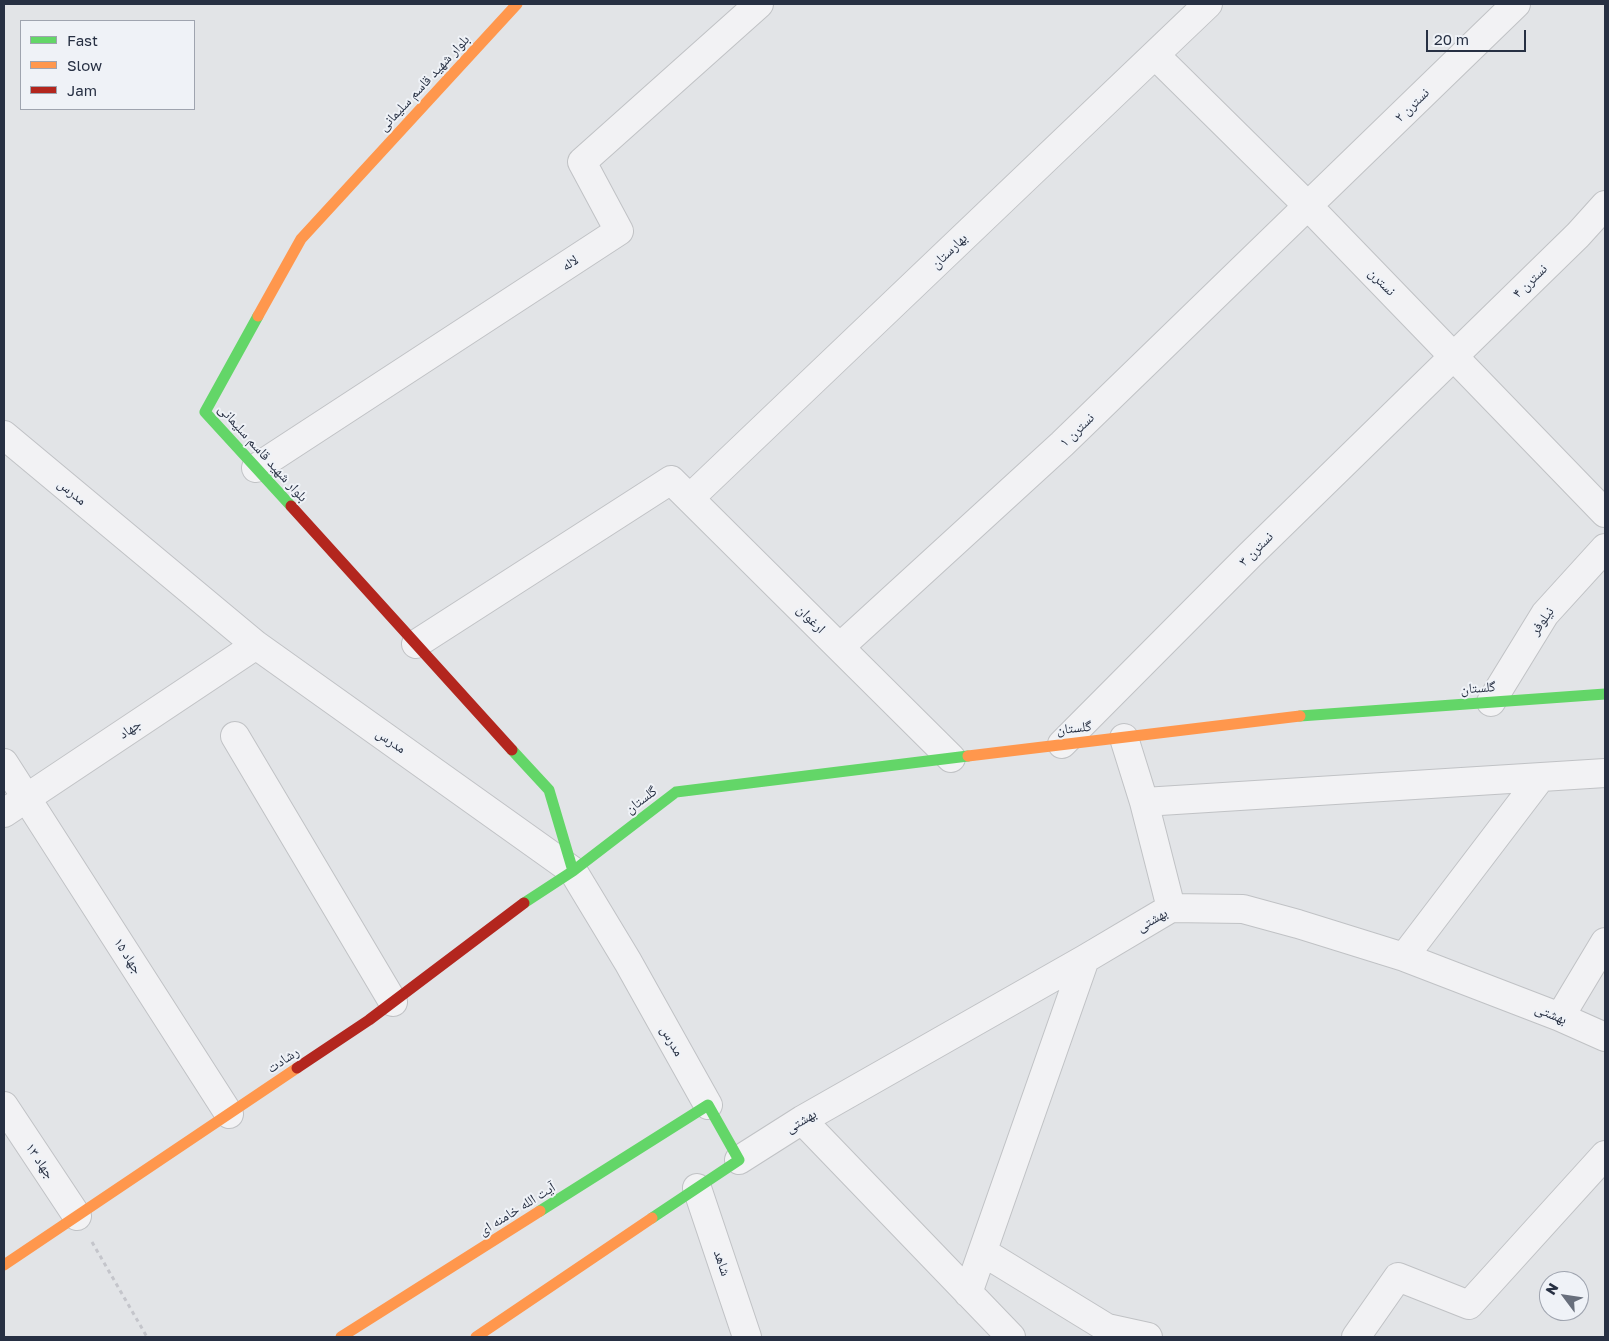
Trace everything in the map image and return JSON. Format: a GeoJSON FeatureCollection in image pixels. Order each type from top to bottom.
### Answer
{"type":"FeatureCollection","features":[{"type":"Feature","properties":{"kind":"street","name":"بلوار شهید قاسم سلیمانی"},"geometry":{"type":"LineString","coordinates":[[517,4],[301,239],[205,412],[549,790],[573,870]]}},
{"type":"Feature","properties":{"kind":"street","name":"لاله"},"geometry":{"type":"LineString","coordinates":[[256,468],[619,231],[582,162],[759,4]]}},
{"type":"Feature","properties":{"kind":"street","name":"بهارستان"},"geometry":{"type":"LineString","coordinates":[[416,644],[681,489],[1155,55],[1208,4]]}},
{"type":"Feature","properties":{"kind":"street","name":"نسترن ۲"},"geometry":{"type":"LineString","coordinates":[[1308,206],[1516,4]]}},
{"type":"Feature","properties":{"kind":"street","name":"نسترن"},"geometry":{"type":"LineString","coordinates":[[1155,55],[1308,206],[1605,513]]}},
{"type":"Feature","properties":{"kind":"street","name":"نسترن ۴"},"geometry":{"type":"LineString","coordinates":[[1454,356],[1578,235],[1605,205]]}},
{"type":"Feature","properties":{"kind":"street","name":"نسترن ۱"},"geometry":{"type":"LineString","coordinates":[[840,647],[1062,444],[1308,206]]}},
{"type":"Feature","properties":{"kind":"street","name":"نسترن ۳"},"geometry":{"type":"LineString","coordinates":[[1062,744],[1250,555],[1454,356]]}},
{"type":"Feature","properties":{"kind":"street","name":"مدرس"},"geometry":{"type":"LineString","coordinates":[[4,435],[256,645],[573,870],[628,962],[708,1105]]}},
{"type":"Feature","properties":{"kind":"street","name":"ارغوان"},"geometry":{"type":"LineString","coordinates":[[681,489],[951,758]]}},
{"type":"Feature","properties":{"kind":"street","name":"نیلوفر"},"geometry":{"type":"LineString","coordinates":[[1491,702],[1545,614],[1605,548]]}},
{"type":"Feature","properties":{"kind":"street","name":"جهاد"},"geometry":{"type":"LineString","coordinates":[[4,813],[256,645]]}},
{"type":"Feature","properties":{"kind":"street","name":"گلستان"},"geometry":{"type":"LineString","coordinates":[[573,870],[676,792],[1124,738],[1280,717],[1605,694]]}},
{"type":"Feature","properties":{"kind":"street"},"geometry":{"type":"LineString","coordinates":[[235,736],[393,1002]]}},
{"type":"Feature","properties":{"kind":"street"},"geometry":{"type":"LineString","coordinates":[[1124,738],[1144,802],[1171,908]]}},
{"type":"Feature","properties":{"kind":"street","name":"جهاد ۱۵"},"geometry":{"type":"LineString","coordinates":[[4,763],[230,1114]]}},
{"type":"Feature","properties":{"kind":"street"},"geometry":{"type":"LineString","coordinates":[[1144,802],[1605,773]]}},
{"type":"Feature","properties":{"kind":"street"},"geometry":{"type":"LineString","coordinates":[[1404,957],[1541,777]]}},
{"type":"Feature","properties":{"kind":"street","name":"رشادت"},"geometry":{"type":"LineString","coordinates":[[4,1265],[369,1020],[520,906],[573,870]]}},
{"type":"Feature","properties":{"kind":"street","name":"بهشتی"},"geometry":{"type":"LineString","coordinates":[[739,1160],[802,1120],[1171,908],[1243,909],[1298,924],[1404,957],[1560,1017],[1605,1037]]}},
{"type":"Feature","properties":{"kind":"street"},"geometry":{"type":"LineString","coordinates":[[1560,1017],[1605,942]]}},
{"type":"Feature","properties":{"kind":"street"},"geometry":{"type":"LineString","coordinates":[[968,1293],[1085,959]]}},
{"type":"Feature","properties":{"kind":"street"},"geometry":{"type":"LineString","coordinates":[[476,1337],[739,1160],[708,1105]]}},
{"type":"Feature","properties":{"kind":"street","name":"آیت الله خامنه ای"},"geometry":{"type":"LineString","coordinates":[[341,1337],[708,1105]]}},
{"type":"Feature","properties":{"kind":"street","name":"جهاد ۱۳"},"geometry":{"type":"LineString","coordinates":[[4,1106],[77,1216]]}},
{"type":"Feature","properties":{"kind":"street"},"geometry":{"type":"LineString","coordinates":[[802,1120],[1010,1337]]}},
{"type":"Feature","properties":{"kind":"street"},"geometry":{"type":"LineString","coordinates":[[1356,1337],[1398,1277],[1469,1304],[1605,1155]]}},
{"type":"Feature","properties":{"kind":"street","name":"شاهد"},"geometry":{"type":"LineString","coordinates":[[697,1188],[747,1337]]}},
{"type":"Feature","properties":{"kind":"street"},"geometry":{"type":"LineString","coordinates":[[983,1252],[1107,1328],[1148,1337]]}},
{"type":"Feature","properties":{"kind":"path"},"geometry":{"type":"LineString","coordinates":[[77,1216],[146,1337]]}},
{"type":"Feature","properties":{"kind":"traffic: fast"},"geometry":{"type":"LineString","coordinates":[[258,316],[205,412],[291,506]]}},
{"type":"Feature","properties":{"kind":"traffic: fast"},"geometry":{"type":"LineString","coordinates":[[1300,716],[1605,694]]}},
{"type":"Feature","properties":{"kind":"traffic: fast"},"geometry":{"type":"LineString","coordinates":[[512,750],[549,790],[573,871]]}},
{"type":"Feature","properties":{"kind":"traffic: fast"},"geometry":{"type":"LineString","coordinates":[[524,903],[573,871],[676,792],[968,756]]}},
{"type":"Feature","properties":{"kind":"traffic: fast"},"geometry":{"type":"LineString","coordinates":[[540,1211],[708,1105],[739,1160],[652,1218]]}},
{"type":"Feature","properties":{"kind":"traffic: slow"},"geometry":{"type":"LineString","coordinates":[[258,316],[301,239],[517,4]]}},
{"type":"Feature","properties":{"kind":"traffic: slow"},"geometry":{"type":"LineString","coordinates":[[968,756],[1300,716]]}},
{"type":"Feature","properties":{"kind":"traffic: slow"},"geometry":{"type":"LineString","coordinates":[[4,1265],[297,1068]]}},
{"type":"Feature","properties":{"kind":"traffic: slow"},"geometry":{"type":"LineString","coordinates":[[341,1337],[540,1211]]}},
{"type":"Feature","properties":{"kind":"traffic: slow"},"geometry":{"type":"LineString","coordinates":[[476,1337],[652,1218]]}},
{"type":"Feature","properties":{"kind":"traffic: jam"},"geometry":{"type":"LineString","coordinates":[[291,506],[512,750]]}},
{"type":"Feature","properties":{"kind":"traffic: jam"},"geometry":{"type":"LineString","coordinates":[[297,1068],[369,1020],[524,903]]}}]}
